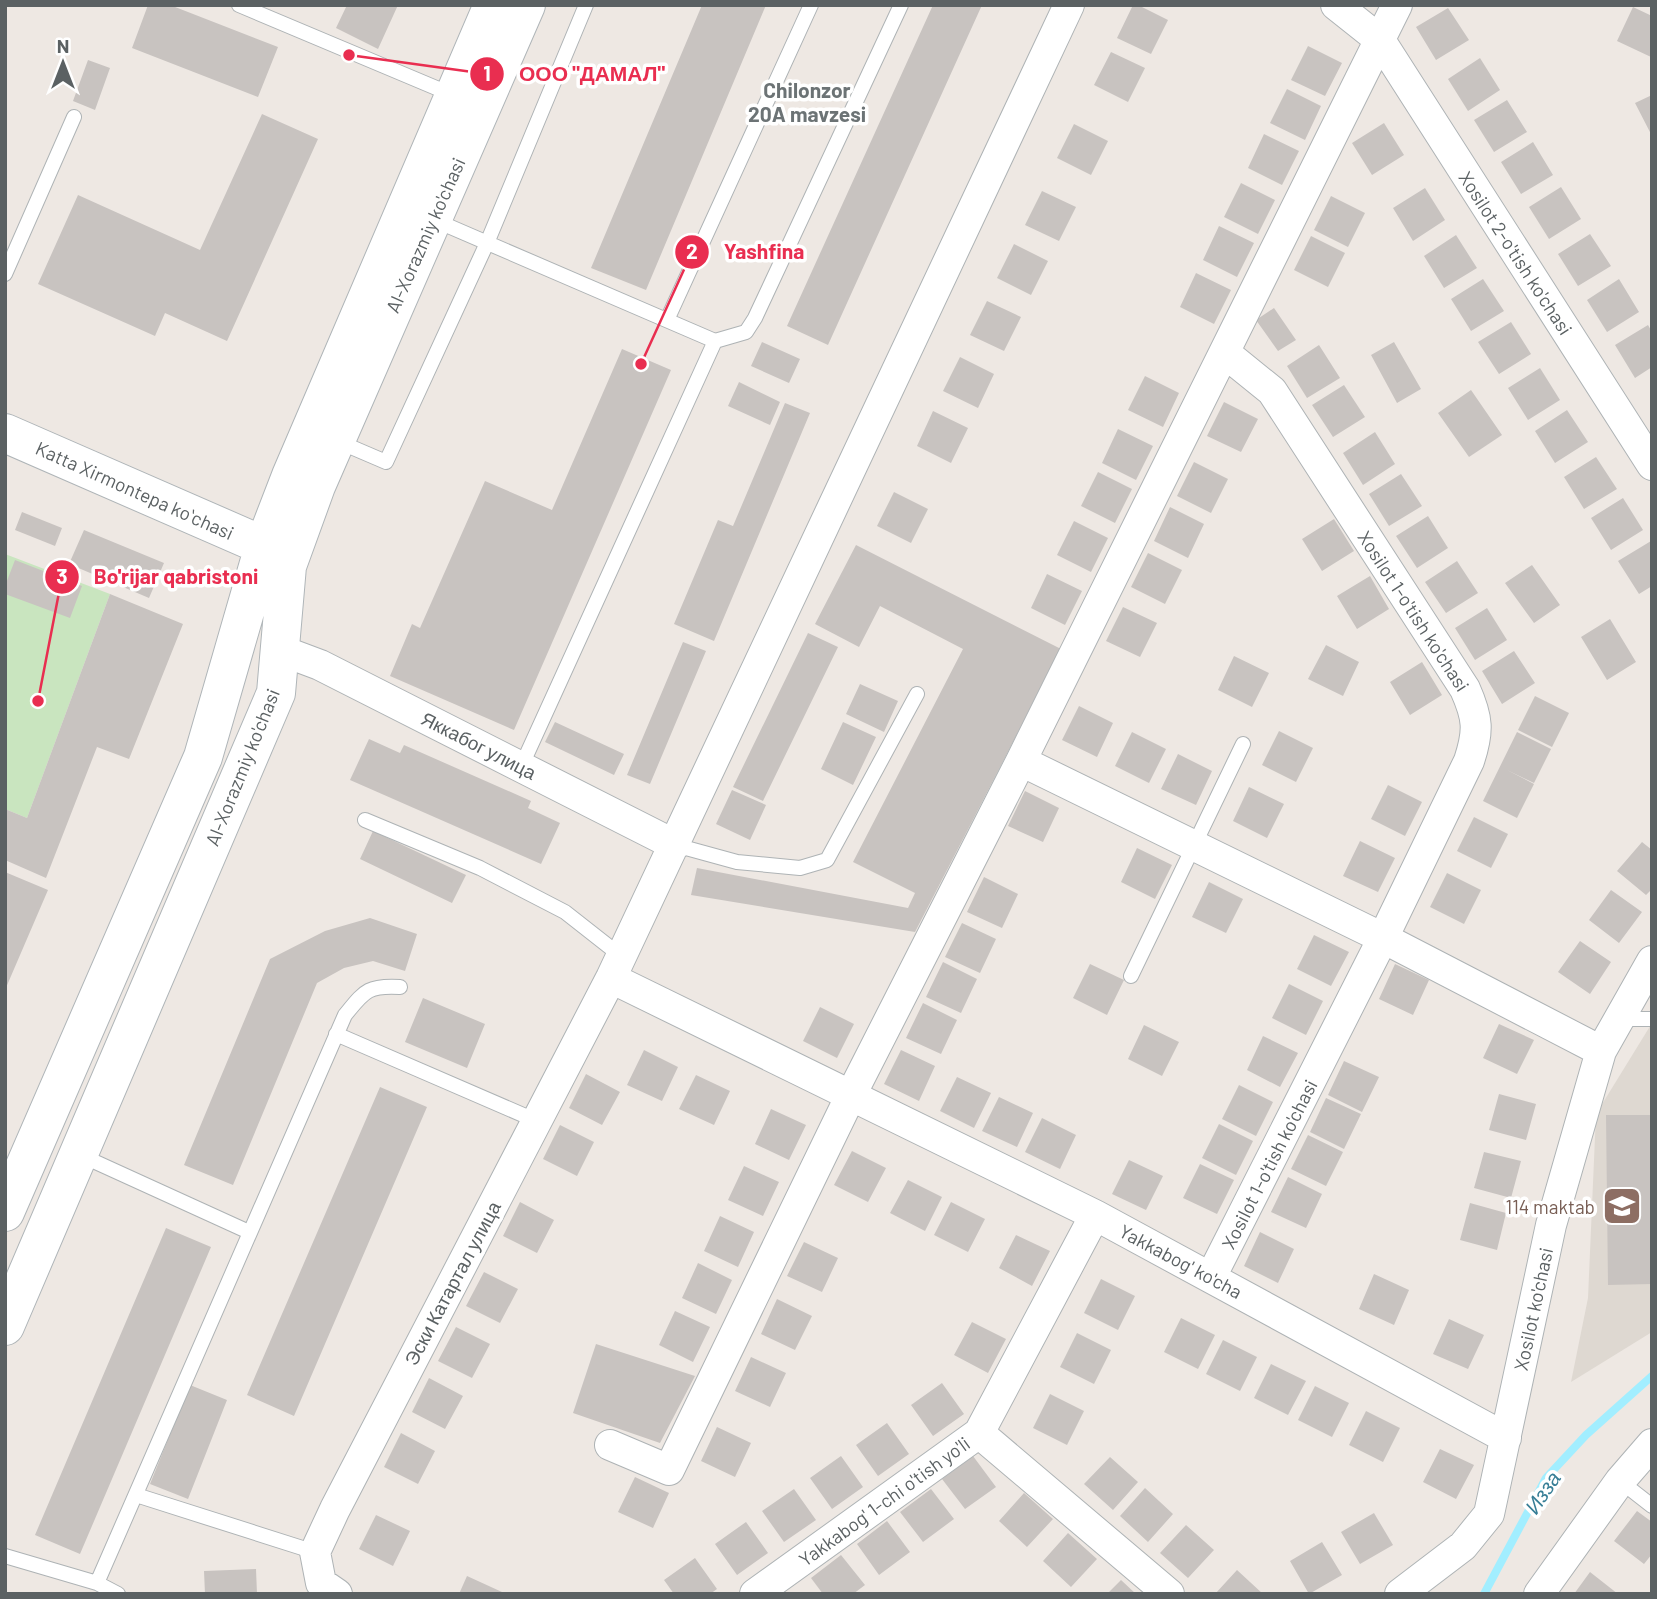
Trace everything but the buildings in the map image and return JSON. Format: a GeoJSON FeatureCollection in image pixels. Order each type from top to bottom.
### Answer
{"type":"FeatureCollection","features":[{"type":"Feature","properties":{"kind":"main road","name":"Al-Xorazmiy ko'chasi"},"geometry":{"type":"LineString","coordinates":[[5,1212],[203,757],[270,561],[291,476],[493,5]]}},
{"type":"Feature","properties":{"kind":"main road","name":"Al-Xorazmiy ko'chasi"},"geometry":{"type":"LineString","coordinates":[[5,1326],[276,693],[280,650],[270,561],[316,486],[526,5]]}},
{"type":"Feature","properties":{"kind":"main road","name":"Katta Xirmontepa koʻchasi"},"geometry":{"type":"LineString","coordinates":[[5,433],[270,561]]}},
{"type":"Feature","properties":{"kind":"main road","name":"Katta Xirmontepa koʻchasi"},"geometry":{"type":"LineString","coordinates":[[5,462],[270,561]]}},
{"type":"Feature","properties":{"kind":"street","name":"Эски Катартал улица"},"geometry":{"type":"LineString","coordinates":[[315,1552],[335,1508],[537,1121],[676,845],[1069,5]]}},
{"type":"Feature","properties":{"kind":"street","name":"Xosilot 2-o'tish ko'chasi"},"geometry":{"type":"LineString","coordinates":[[1336,5],[1380,40],[1652,465]]}},
{"type":"Feature","properties":{"kind":"street"},"geometry":{"type":"LineString","coordinates":[[610,1445],[669,1470],[851,1096],[1397,5]]}},
{"type":"Feature","properties":{"kind":"street","name":"Xosilot 1-o'tish ko'chasi"},"geometry":{"type":"LineString","coordinates":[[1211,1277],[1383,938],[1469,761],[1476,739],[1474,709],[1465,689],[1272,391],[1225,353]]}},
{"type":"Feature","properties":{"kind":"street","name":"Яккабог улица"},"geometry":{"type":"LineString","coordinates":[[280,650],[320,665],[676,845]]}},
{"type":"Feature","properties":{"kind":"street"},"geometry":{"type":"LineString","coordinates":[[1021,761],[1383,938],[1601,1051]]}},
{"type":"Feature","properties":{"kind":"street","name":"Xosilot ko'chasi"},"geometry":{"type":"LineString","coordinates":[[1400,1594],[1463,1546],[1489,1514],[1550,1225],[1601,1051],[1652,961]]}},
{"type":"Feature","properties":{"kind":"street","name":"Yakkabog' ko'cha"},"geometry":{"type":"LineString","coordinates":[[616,967],[851,1096],[1095,1215],[1506,1437]]}},
{"type":"Feature","properties":{"kind":"street","name":"Yakkabog' 1-chi o'tish yo'li"},"geometry":{"type":"LineString","coordinates":[[755,1594],[979,1433],[1095,1215]]}},
{"type":"Feature","properties":{"kind":"street","name":"Yakkabog' 1-chi o'tish yo'li"},"geometry":{"type":"LineString","coordinates":[[979,1433],[1169,1594]]}},
{"type":"Feature","properties":{"kind":"street"},"geometry":{"type":"LineString","coordinates":[[1539,1594],[1620,1482],[1652,1444]]}},
{"type":"Feature","properties":{"kind":"street"},"geometry":{"type":"LineString","coordinates":[[315,1552],[326,1590]]}},
{"type":"Feature","properties":{"kind":"lane"},"geometry":{"type":"LineString","coordinates":[[239,5],[454,96]]}},
{"type":"Feature","properties":{"kind":"lane"},"geometry":{"type":"LineString","coordinates":[[336,440],[386,462],[487,243],[586,5]]}},
{"type":"Feature","properties":{"kind":"lane"},"geometry":{"type":"LineString","coordinates":[[667,320],[811,5]]}},
{"type":"Feature","properties":{"kind":"lane"},"geometry":{"type":"LineString","coordinates":[[432,219],[715,341],[746,332],[901,5]]}},
{"type":"Feature","properties":{"kind":"lane"},"geometry":{"type":"LineString","coordinates":[[5,274],[74,117]]}},
{"type":"Feature","properties":{"kind":"lane"},"geometry":{"type":"LineString","coordinates":[[521,767],[715,341]]}},
{"type":"Feature","properties":{"kind":"lane"},"geometry":{"type":"LineString","coordinates":[[676,845],[737,862],[787,867],[800,868],[827,860],[917,694]]}},
{"type":"Feature","properties":{"kind":"lane"},"geometry":{"type":"LineString","coordinates":[[1131,976],[1243,744]]}},
{"type":"Feature","properties":{"kind":"lane"},"geometry":{"type":"LineString","coordinates":[[365,820],[480,868],[565,912],[616,967]]}},
{"type":"Feature","properties":{"kind":"lane"},"geometry":{"type":"LineString","coordinates":[[97,1583],[345,1015],[365,990],[386,986],[400,987]]}},
{"type":"Feature","properties":{"kind":"lane"},"geometry":{"type":"LineString","coordinates":[[1619,1018],[1652,1019]]}},
{"type":"Feature","properties":{"kind":"lane"},"geometry":{"type":"LineString","coordinates":[[336,1034],[537,1121]]}},
{"type":"Feature","properties":{"kind":"lane"},"geometry":{"type":"LineString","coordinates":[[80,1155],[249,1232]]}},
{"type":"Feature","properties":{"kind":"lane"},"geometry":{"type":"LineString","coordinates":[[1620,1482],[1652,1506]]}},
{"type":"Feature","properties":{"kind":"lane"},"geometry":{"type":"LineString","coordinates":[[136,1495],[315,1552]]}},
{"type":"Feature","properties":{"kind":"lane"},"geometry":{"type":"LineString","coordinates":[[5,1556],[97,1583],[118,1594]]}},
{"type":"Feature","properties":{"kind":"shaded area","name":"114 maktab"},"geometry":{"type":"Polygon","coordinates":[[[1652,1023],[1652,1332],[1571,1382],[1588,1298],[1596,1114],[1652,1023]]]}},
{"type":"Feature","properties":{"kind":"green space"},"geometry":{"type":"Polygon","coordinates":[[[5,554],[110,594],[27,818],[5,809],[5,554]]]}},
{"type":"Feature","properties":{"kind":"waterway","name":"Изза"},"geometry":{"type":"LineString","coordinates":[[1484,1594],[1546,1478],[1586,1435],[1652,1376]]}},
{"type":"Feature","properties":{"kind":"place","name":"ООО \"ДАМАЛ\""},"geometry":{"type":"Point","coordinates":[349,55]}},
{"type":"Feature","properties":{"kind":"place","name":"Yashfina"},"geometry":{"type":"Point","coordinates":[641,364]}},
{"type":"Feature","properties":{"kind":"place","name":"Bo'rijar qabristoni"},"geometry":{"type":"Point","coordinates":[38,701]}},
{"type":"Feature","properties":{"kind":"place","name":"114 maktab"},"geometry":{"type":"Point","coordinates":[1622,1206]}},
{"type":"Feature","properties":{"kind":"district","name":"Chilonzor 20A mavzesi"},"geometry":{"type":"Point","coordinates":[807,101]}}]}
